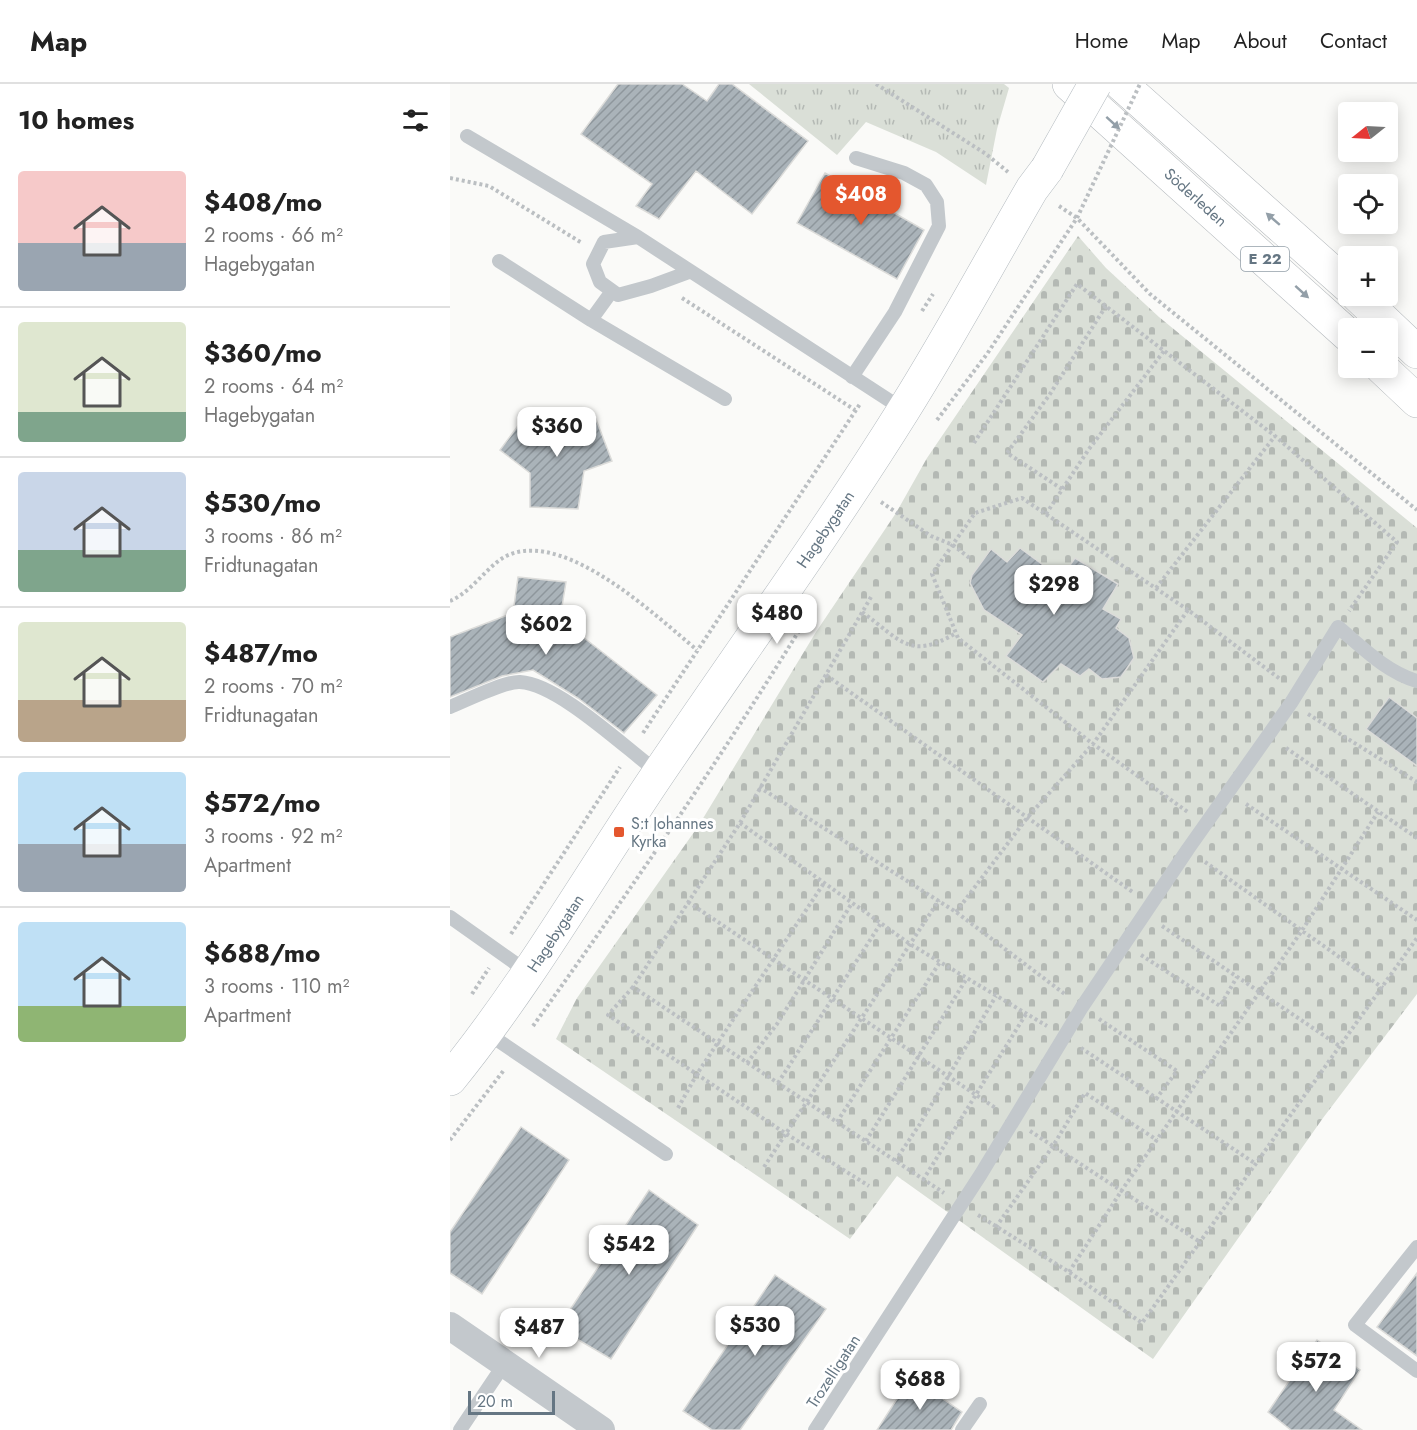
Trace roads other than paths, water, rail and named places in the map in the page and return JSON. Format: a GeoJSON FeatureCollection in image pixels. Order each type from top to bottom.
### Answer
{"type":"FeatureCollection","features":[{"type":"Feature","properties":{"kind":"main road","name":"Söderleden"},"geometry":{"type":"LineString","coordinates":[[1070,84],[1338,326]]}},
{"type":"Feature","properties":{"kind":"main road","name":"Hagebygatan"},"geometry":{"type":"LineString","coordinates":[[450,1078],[487,1033],[529,973],[659,773],[904,410],[1095,84]]}},
{"type":"Feature","properties":{"kind":"main road","name":"Söderleden"},"geometry":{"type":"LineString","coordinates":[[1121,84],[1338,277]]}},
{"type":"Feature","properties":{"kind":"main road"},"geometry":{"type":"LineString","coordinates":[[1369,306],[1417,352]]}},
{"type":"Feature","properties":{"kind":"main road"},"geometry":{"type":"LineString","coordinates":[[1393,378],[1417,401]]}},
{"type":"Feature","properties":{"kind":"street"},"geometry":{"type":"LineString","coordinates":[[450,1326],[601,1430]]}},
{"type":"Feature","properties":{"kind":"lane"},"geometry":{"type":"LineString","coordinates":[[467,136],[638,237],[904,410]]}},
{"type":"Feature","properties":{"kind":"lane"},"geometry":{"type":"LineString","coordinates":[[852,376],[895,312],[939,226],[937,202],[926,185],[904,173],[856,158]]}},
{"type":"Feature","properties":{"kind":"lane"},"geometry":{"type":"LineString","coordinates":[[638,237],[603,242],[593,264],[600,282],[612,291],[618,295],[689,272]]}},
{"type":"Feature","properties":{"kind":"lane"},"geometry":{"type":"LineString","coordinates":[[499,261],[591,320],[725,399]]}},
{"type":"Feature","properties":{"kind":"lane"},"geometry":{"type":"LineString","coordinates":[[591,320],[612,291]]}},
{"type":"Feature","properties":{"kind":"lane","name":"Trozelligatan"},"geometry":{"type":"LineString","coordinates":[[815,1430],[961,1205],[1082,1007],[1188,849],[1268,736],[1338,627],[1375,659],[1403,677],[1417,681]]}},
{"type":"Feature","properties":{"kind":"lane"},"geometry":{"type":"LineString","coordinates":[[450,707],[518,682],[541,686],[591,720],[659,773]]}},
{"type":"Feature","properties":{"kind":"lane"},"geometry":{"type":"LineString","coordinates":[[450,917],[529,973]]}},
{"type":"Feature","properties":{"kind":"lane"},"geometry":{"type":"LineString","coordinates":[[487,1033],[666,1154]]}},
{"type":"Feature","properties":{"kind":"lane"},"geometry":{"type":"LineString","coordinates":[[1417,1247],[1355,1325],[1417,1371]]}},
{"type":"Feature","properties":{"kind":"lane"},"geometry":{"type":"LineString","coordinates":[[460,1430],[505,1363]]}},
{"type":"Feature","properties":{"kind":"lane"},"geometry":{"type":"LineString","coordinates":[[962,1430],[980,1404]]}},
{"type":"Feature","properties":{"kind":"place","name":"S:t Johannes Kyrka"},"geometry":{"type":"Point","coordinates":[619,832]}}]}
